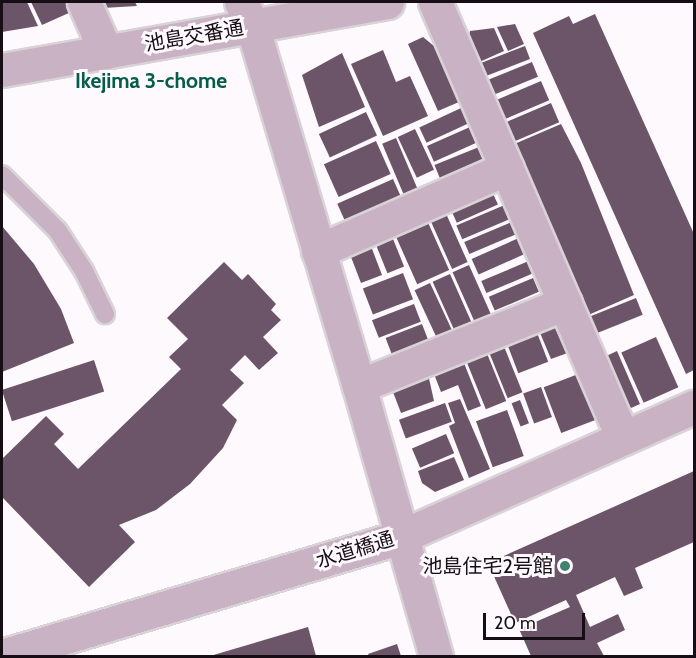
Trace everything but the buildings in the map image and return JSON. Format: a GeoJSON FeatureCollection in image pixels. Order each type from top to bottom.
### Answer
{"type":"FeatureCollection","features":[{"type":"Feature","properties":{"kind":"street"},"geometry":{"type":"LineString","coordinates":[[84,2],[106,52]]}},
{"type":"Feature","properties":{"kind":"street","name":"池島交番通"},"geometry":{"type":"LineString","coordinates":[[2,70],[106,52],[247,13],[387,2]]}},
{"type":"Feature","properties":{"kind":"street"},"geometry":{"type":"LineString","coordinates":[[435,2],[623,438]]}},
{"type":"Feature","properties":{"kind":"street"},"geometry":{"type":"LineString","coordinates":[[247,13],[359,386],[400,537],[436,657]]}},
{"type":"Feature","properties":{"kind":"street"},"geometry":{"type":"LineString","coordinates":[[318,251],[507,168]]}},
{"type":"Feature","properties":{"kind":"street"},"geometry":{"type":"LineString","coordinates":[[359,386],[565,303]]}},
{"type":"Feature","properties":{"kind":"street","name":"水道橋通"},"geometry":{"type":"LineString","coordinates":[[2,656],[400,537],[694,407]]}},
{"type":"Feature","properties":{"kind":"lane"},"geometry":{"type":"LineString","coordinates":[[2,175],[58,231],[84,271],[105,314]]}},
{"type":"Feature","properties":{"kind":"place","name":"池島住宅2号館"},"geometry":{"type":"Point","coordinates":[565,566]}},
{"type":"Feature","properties":{"kind":"district","name":"Ikejima 3-chome"},"geometry":{"type":"Point","coordinates":[151,81]}}]}
